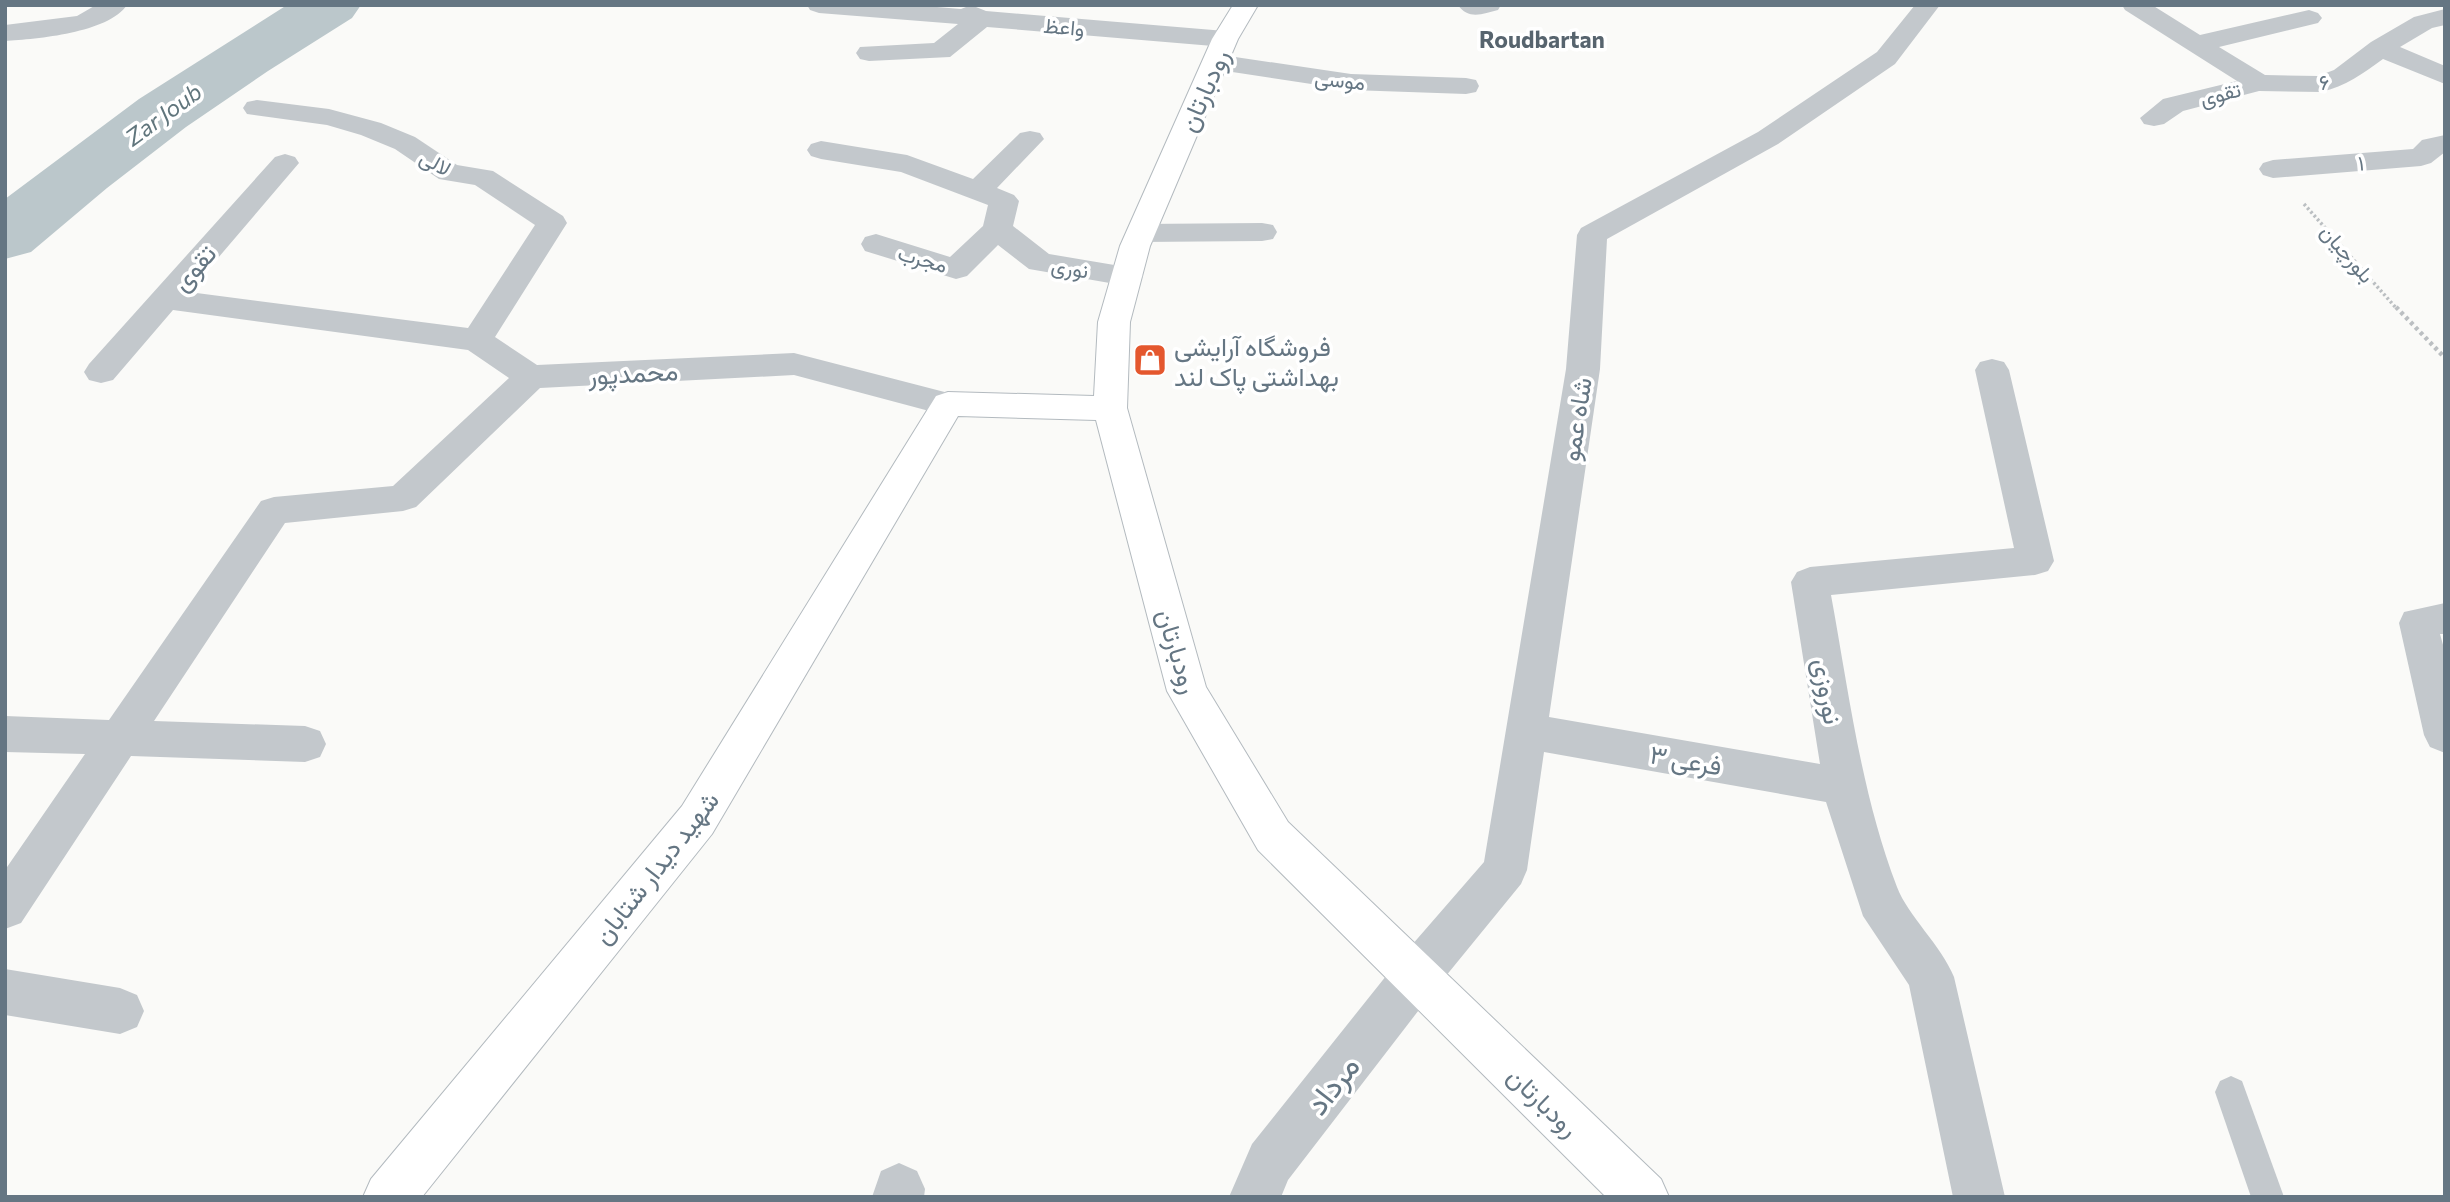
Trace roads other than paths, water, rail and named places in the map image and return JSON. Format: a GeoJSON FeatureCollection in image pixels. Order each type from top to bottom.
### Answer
{"type":"FeatureCollection","features":[{"type":"Feature","properties":{"kind":"street"},"geometry":{"type":"LineString","coordinates":[[5,33],[84,22],[115,5]]}},
{"type":"Feature","properties":{"kind":"street","name":"واعظ"},"geometry":{"type":"LineString","coordinates":[[818,5],[981,19],[1038,15],[1220,50]]}},
{"type":"Feature","properties":{"kind":"street"},"geometry":{"type":"LineString","coordinates":[[869,52],[941,51],[981,19],[957,5]]}},
{"type":"Feature","properties":{"kind":"street","name":"رودبارتان"},"geometry":{"type":"LineString","coordinates":[[1246,5],[1220,50],[1141,233],[1114,322],[1110,408],[1187,691],[1273,835],[1643,1197]]}},
{"type":"Feature","properties":{"kind":"street"},"geometry":{"type":"LineString","coordinates":[[1470,5],[1477,8],[1489,5]]}},
{"type":"Feature","properties":{"kind":"street","name":"شاه عمو"},"geometry":{"type":"LineString","coordinates":[[1415,976],[1505,870],[1583,369],[1592,235],[1779,131],[1886,58],[1928,5]]}},
{"type":"Feature","properties":{"kind":"street","name":"تقوی"},"geometry":{"type":"LineString","coordinates":[[2134,5],[2259,83]]}},
{"type":"Feature","properties":{"kind":"street","name":"۶"},"geometry":{"type":"LineString","coordinates":[[2259,83],[2321,85],[2343,76],[2380,48],[2423,22],[2445,17]]}},
{"type":"Feature","properties":{"kind":"street"},"geometry":{"type":"LineString","coordinates":[[2196,44],[2309,18]]}},
{"type":"Feature","properties":{"kind":"street"},"geometry":{"type":"LineString","coordinates":[[2380,48],[2438,68]]}},
{"type":"Feature","properties":{"kind":"street","name":"موسی"},"geometry":{"type":"LineString","coordinates":[[1220,50],[1351,82],[1466,86]]}},
{"type":"Feature","properties":{"kind":"street","name":"تقوی"},"geometry":{"type":"LineString","coordinates":[[2154,118],[2173,106],[2259,83]]}},
{"type":"Feature","properties":{"kind":"street","name":"لالی"},"geometry":{"type":"LineString","coordinates":[[257,108],[329,117],[371,128],[405,143],[449,173],[483,177],[552,223],[477,340]]}},
{"type":"Feature","properties":{"kind":"street"},"geometry":{"type":"LineString","coordinates":[[977,191],[1030,139]]}},
{"type":"Feature","properties":{"kind":"street","name":"۱"},"geometry":{"type":"LineString","coordinates":[[2273,169],[2421,157],[2432,146],[2445,143]]}},
{"type":"Feature","properties":{"kind":"street"},"geometry":{"type":"LineString","coordinates":[[821,150],[907,164],[1004,201],[997,229]]}},
{"type":"Feature","properties":{"kind":"street","name":"تقوی"},"geometry":{"type":"LineString","coordinates":[[101,372],[285,163]]}},
{"type":"Feature","properties":{"kind":"street","name":"مجرب"},"geometry":{"type":"LineString","coordinates":[[876,244],[956,269],[997,229]]}},
{"type":"Feature","properties":{"kind":"street","name":"نوری"},"geometry":{"type":"LineString","coordinates":[[997,229],[1040,262],[1127,276]]}},
{"type":"Feature","properties":{"kind":"street"},"geometry":{"type":"LineString","coordinates":[[1141,233],[1262,232]]}},
{"type":"Feature","properties":{"kind":"street"},"geometry":{"type":"LineString","coordinates":[[5,908],[274,510],[403,498],[531,377],[477,340],[165,299]]}},
{"type":"Feature","properties":{"kind":"street","name":"محمدپور"},"geometry":{"type":"LineString","coordinates":[[531,377],[794,364],[948,404],[1110,408]]}},
{"type":"Feature","properties":{"kind":"street","name":"نوروزی"},"geometry":{"type":"LineString","coordinates":[[1979,1197],[1931,978],[1879,901],[1849,809],[1810,582],[2035,561],[1992,370]]}},
{"type":"Feature","properties":{"kind":"street","name":"شهید دیدار شتابان"},"geometry":{"type":"LineString","coordinates":[[389,1197],[697,820],[948,404]]}},
{"type":"Feature","properties":{"kind":"street"},"geometry":{"type":"LineString","coordinates":[[2445,618],[2418,623],[2445,735]]}},
{"type":"Feature","properties":{"kind":"street","name":"فرعی ۳"},"geometry":{"type":"LineString","coordinates":[[1527,732],[1846,787]]}},
{"type":"Feature","properties":{"kind":"street"},"geometry":{"type":"LineString","coordinates":[[5,734],[305,744]]}},
{"type":"Feature","properties":{"kind":"street","name":"مرداد"},"geometry":{"type":"LineString","coordinates":[[1255,1197],[1270,1162],[1415,976]]}},
{"type":"Feature","properties":{"kind":"street"},"geometry":{"type":"LineString","coordinates":[[5,992],[121,1010]]}},
{"type":"Feature","properties":{"kind":"lane"},"geometry":{"type":"LineString","coordinates":[[2231,1091],[2268,1197]]}},
{"type":"Feature","properties":{"kind":"waterway","name":"Zar Joub"},"geometry":{"type":"LineString","coordinates":[[5,236],[163,113],[331,5]]}},
{"type":"Feature","properties":{"kind":"place","name":"فروشگاه آرایشی بهداشتی پاک لند"},"geometry":{"type":"Point","coordinates":[1150,360]}},
{"type":"Feature","properties":{"kind":"district","name":"Roudbartan"},"geometry":{"type":"Point","coordinates":[1542,39]}}]}
